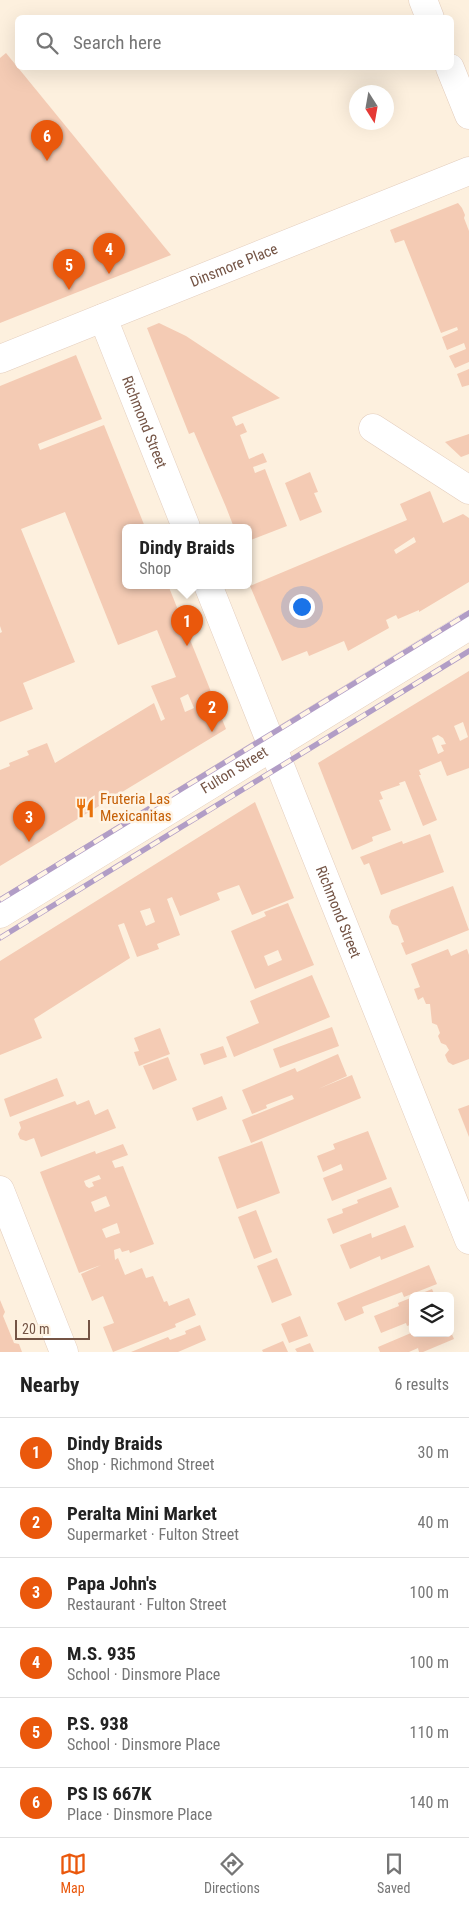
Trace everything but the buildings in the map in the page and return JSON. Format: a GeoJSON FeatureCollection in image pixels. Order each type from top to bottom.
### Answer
{"type":"FeatureCollection","features":[{"type":"Feature","properties":{"kind":"street"},"geometry":{"type":"LineString","coordinates":[[423,0],[429,15]]}},
{"type":"Feature","properties":{"kind":"street"},"geometry":{"type":"LineString","coordinates":[[451,70],[469,115]]}},
{"type":"Feature","properties":{"kind":"street","name":"Dinsmore Place"},"geometry":{"type":"LineString","coordinates":[[0,359],[469,172]]}},
{"type":"Feature","properties":{"kind":"street","name":"Richmond Street"},"geometry":{"type":"LineString","coordinates":[[103,318],[185,524]]}},
{"type":"Feature","properties":{"kind":"street"},"geometry":{"type":"LineString","coordinates":[[373,428],[469,490]]}},
{"type":"Feature","properties":{"kind":"street","name":"Richmond Street"},"geometry":{"type":"LineString","coordinates":[[210,589],[469,1240]]}},
{"type":"Feature","properties":{"kind":"street","name":"Fulton Street"},"geometry":{"type":"LineString","coordinates":[[0,914],[469,626]]}},
{"type":"Feature","properties":{"kind":"street"},"geometry":{"type":"LineString","coordinates":[[0,1190],[64,1352]]}},
{"type":"Feature","properties":{"kind":"railway"},"geometry":{"type":"LineString","coordinates":[[0,900],[469,613]]}},
{"type":"Feature","properties":{"kind":"railway"},"geometry":{"type":"LineString","coordinates":[[0,938],[469,651]]}},
{"type":"Feature","properties":{"kind":"place","name":"PS IS 667K"},"geometry":{"type":"Point","coordinates":[47,161]}},
{"type":"Feature","properties":{"kind":"place","name":"M.S. 935"},"geometry":{"type":"Point","coordinates":[109,274]}},
{"type":"Feature","properties":{"kind":"place","name":"P.S. 938"},"geometry":{"type":"Point","coordinates":[69,290]}},
{"type":"Feature","properties":{"kind":"place","name":"Dindy Braids"},"geometry":{"type":"Point","coordinates":[187,646]}},
{"type":"Feature","properties":{"kind":"place","name":"Peralta Mini Market"},"geometry":{"type":"Point","coordinates":[212,732]}},
{"type":"Feature","properties":{"kind":"place","name":"Fruteria Las Mexicanitas"},"geometry":{"type":"Point","coordinates":[85,808]}},
{"type":"Feature","properties":{"kind":"place","name":"Papa John's"},"geometry":{"type":"Point","coordinates":[29,842]}}]}
